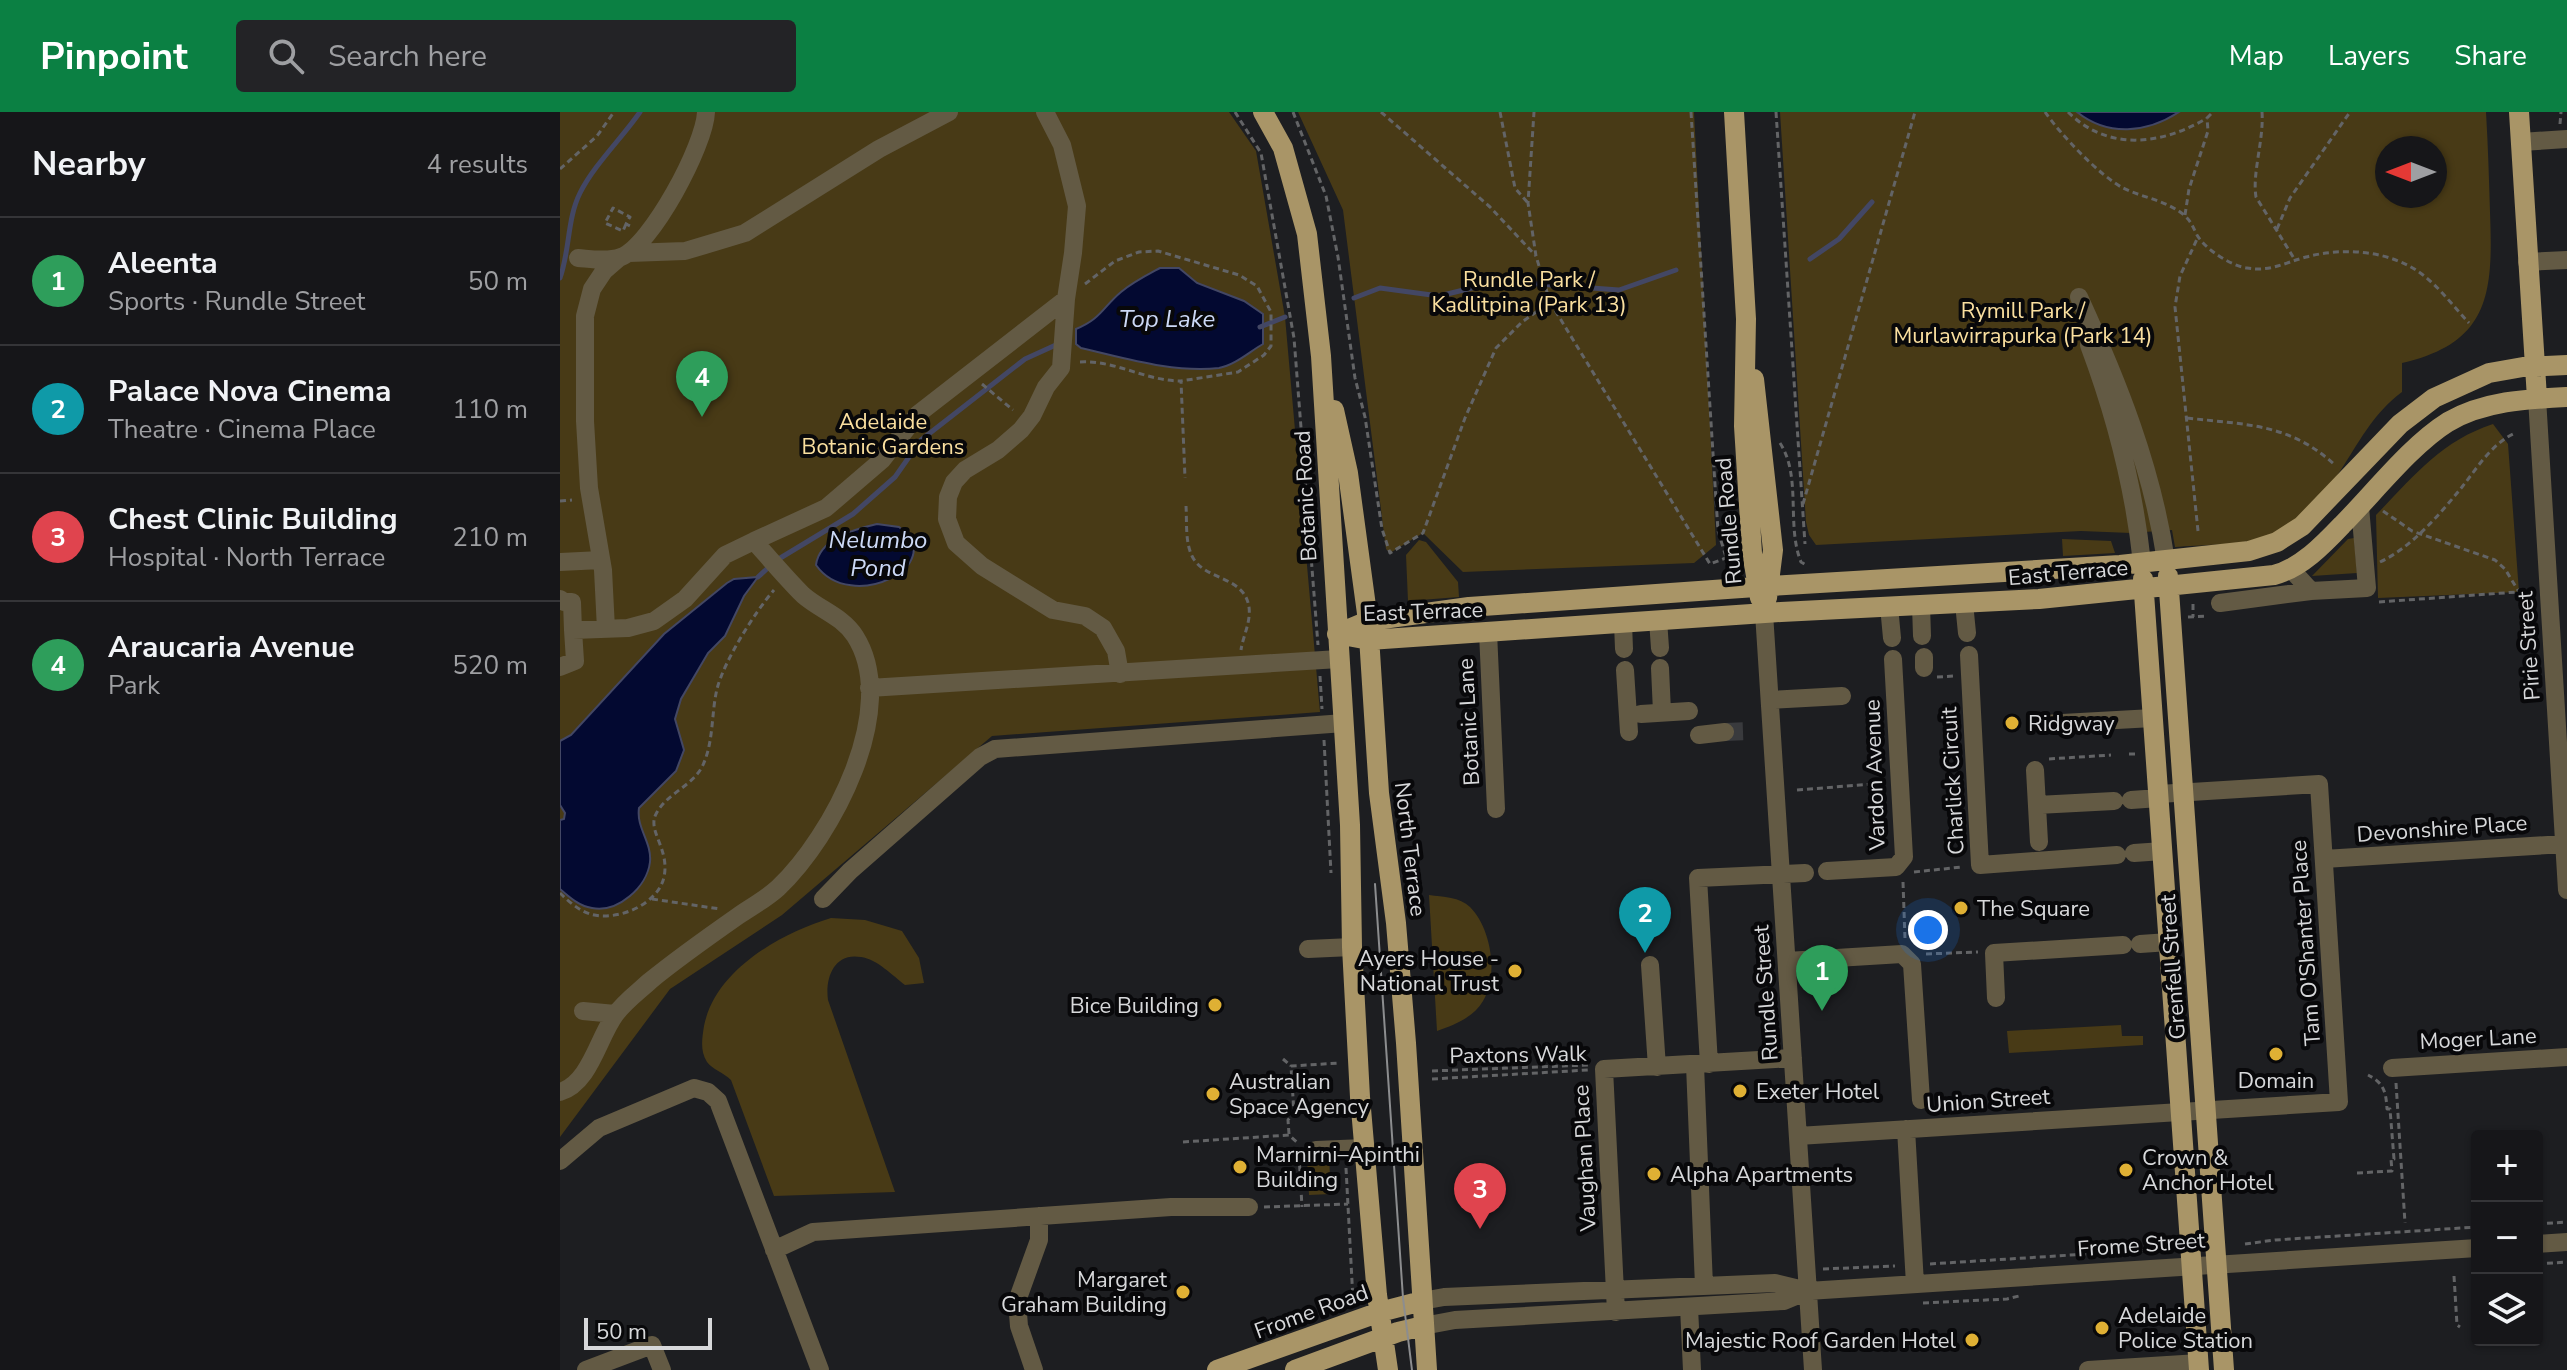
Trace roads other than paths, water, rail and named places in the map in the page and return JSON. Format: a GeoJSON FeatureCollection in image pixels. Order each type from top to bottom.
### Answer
{"type":"FeatureCollection","features":[{"type":"Feature","properties":{"kind":"main road","name":"Botanic Road"},"geometry":{"type":"LineString","coordinates":[[1263,112],[1283,148],[1307,234],[1321,356],[1337,634]]}},
{"type":"Feature","properties":{"kind":"main road","name":"Rundle Road"},"geometry":{"type":"LineString","coordinates":[[1734,112],[1746,319],[1744,426],[1752,553],[1764,586],[1764,613]]}},
{"type":"Feature","properties":{"kind":"main road"},"geometry":{"type":"LineString","coordinates":[[2519,112],[2537,398]]}},
{"type":"Feature","properties":{"kind":"main road","name":"Botanic Road"},"geometry":{"type":"LineString","coordinates":[[1321,356],[1348,473],[1368,631]]}},
{"type":"Feature","properties":{"kind":"main road","name":"East Terrace"},"geometry":{"type":"LineString","coordinates":[[1368,631],[1401,615],[1522,603],[2142,563],[2249,551],[2277,542],[2302,526],[2421,406],[2474,378],[2501,371],[2567,365]]}},
{"type":"Feature","properties":{"kind":"main road","name":"East Terrace"},"geometry":{"type":"LineString","coordinates":[[1337,634],[1368,631],[1488,632],[1964,603],[2144,590],[2264,577],[2291,569],[2369,507],[2418,447],[2447,423],[2498,404],[2567,397]]}},
{"type":"Feature","properties":{"kind":"main road","name":"Grenfell Street"},"geometry":{"type":"LineString","coordinates":[[2166,561],[2224,1370]]}},
{"type":"Feature","properties":{"kind":"main road","name":"Grenfell Street"},"geometry":{"type":"LineString","coordinates":[[2142,563],[2199,1366]]}},
{"type":"Feature","properties":{"kind":"main road"},"geometry":{"type":"LineString","coordinates":[[1955,575],[1964,603]]}},
{"type":"Feature","properties":{"kind":"main road"},"geometry":{"type":"LineString","coordinates":[[1882,580],[1889,606]]}},
{"type":"Feature","properties":{"kind":"main road"},"geometry":{"type":"LineString","coordinates":[[1522,603],[1524,630]]}},
{"type":"Feature","properties":{"kind":"main road","name":"North Terrace"},"geometry":{"type":"LineString","coordinates":[[1368,631],[1379,793],[1396,923],[1405,1028],[1427,1370]]}},
{"type":"Feature","properties":{"kind":"main road"},"geometry":{"type":"LineString","coordinates":[[1337,634],[1350,825],[1352,947],[1364,1148],[1388,1370]]}},
{"type":"Feature","properties":{"kind":"main road"},"geometry":{"type":"LineString","coordinates":[[2168,920],[2192,916]]}},
{"type":"Feature","properties":{"kind":"main road","name":"Frome Road"},"geometry":{"type":"LineString","coordinates":[[1217,1370],[1380,1312],[1422,1301]]}},
{"type":"Feature","properties":{"kind":"main road"},"geometry":{"type":"LineString","coordinates":[[1295,1370],[1383,1337],[1423,1326]]}},
{"type":"Feature","properties":{"kind":"street"},"geometry":{"type":"LineString","coordinates":[[606,629],[601,560],[589,488],[585,421],[585,316],[592,289],[604,271],[646,235],[671,197],[698,148],[706,112]]}},
{"type":"Feature","properties":{"kind":"street"},"geometry":{"type":"LineString","coordinates":[[578,258],[685,251],[745,233],[854,164],[949,112]]}},
{"type":"Feature","properties":{"kind":"street"},"geometry":{"type":"LineString","coordinates":[[1046,113],[1067,161],[1077,206],[1062,360],[1028,422],[998,450],[965,470],[954,482],[947,504],[949,526],[962,550],[982,566],[1053,610],[1094,620],[1112,641],[1120,674]]}},
{"type":"Feature","properties":{"kind":"street"},"geometry":{"type":"LineString","coordinates":[[2521,142],[2564,132]]}},
{"type":"Feature","properties":{"kind":"street"},"geometry":{"type":"LineString","coordinates":[[2527,262],[2567,260]]}},
{"type":"Feature","properties":{"kind":"street"},"geometry":{"type":"LineString","coordinates":[[573,630],[634,627],[660,618],[685,599],[725,555],[826,508],[882,460],[918,414],[1066,299]]}},
{"type":"Feature","properties":{"kind":"street"},"geometry":{"type":"LineString","coordinates":[[2077,306],[2130,417],[2147,472],[2166,561]]}},
{"type":"Feature","properties":{"kind":"street"},"geometry":{"type":"LineString","coordinates":[[2098,354],[2127,462],[2142,563]]}},
{"type":"Feature","properties":{"kind":"street","name":"Pirie Street"},"geometry":{"type":"LineString","coordinates":[[2537,398],[2567,890]]}},
{"type":"Feature","properties":{"kind":"street"},"geometry":{"type":"LineString","coordinates":[[2220,603],[2311,591],[2367,588],[2369,507]]}},
{"type":"Feature","properties":{"kind":"street"},"geometry":{"type":"LineString","coordinates":[[560,1092],[575,1085],[615,1014],[658,975],[769,896],[804,860],[823,832],[860,757],[880,687],[851,630],[802,594],[754,541]]}},
{"type":"Feature","properties":{"kind":"street"},"geometry":{"type":"LineString","coordinates":[[560,562],[601,560]]}},
{"type":"Feature","properties":{"kind":"street"},"geometry":{"type":"LineString","coordinates":[[2291,569],[2311,591]]}},
{"type":"Feature","properties":{"kind":"street"},"geometry":{"type":"LineString","coordinates":[[560,599],[572,602],[575,661],[560,667]]}},
{"type":"Feature","properties":{"kind":"street"},"geometry":{"type":"LineString","coordinates":[[1964,603],[1967,633]]}},
{"type":"Feature","properties":{"kind":"street"},"geometry":{"type":"LineString","coordinates":[[1921,605],[1922,636]]}},
{"type":"Feature","properties":{"kind":"street"},"geometry":{"type":"LineString","coordinates":[[1889,606],[1892,638]]}},
{"type":"Feature","properties":{"kind":"street","name":"Rundle Street"},"geometry":{"type":"LineString","coordinates":[[1764,613],[1770,700],[1762,730],[1781,874],[1813,1370]]}},
{"type":"Feature","properties":{"kind":"street"},"geometry":{"type":"LineString","coordinates":[[1658,620],[1660,648]]}},
{"type":"Feature","properties":{"kind":"street"},"geometry":{"type":"LineString","coordinates":[[1623,623],[1624,649]]}},
{"type":"Feature","properties":{"kind":"street","name":"Botanic Lane"},"geometry":{"type":"LineString","coordinates":[[1488,632],[1496,809]]}},
{"type":"Feature","properties":{"kind":"street","name":"Charlick Circuit"},"geometry":{"type":"LineString","coordinates":[[1969,655],[1980,865],[2163,851]]}},
{"type":"Feature","properties":{"kind":"street"},"geometry":{"type":"LineString","coordinates":[[880,687],[1339,659]]}},
{"type":"Feature","properties":{"kind":"street","name":"Vardon Avenue"},"geometry":{"type":"LineString","coordinates":[[1827,871],[1896,867],[1904,857],[1893,659]]}},
{"type":"Feature","properties":{"kind":"street"},"geometry":{"type":"LineString","coordinates":[[1660,668],[1662,712]]}},
{"type":"Feature","properties":{"kind":"street"},"geometry":{"type":"LineString","coordinates":[[1625,670],[1629,732]]}},
{"type":"Feature","properties":{"kind":"street"},"geometry":{"type":"LineString","coordinates":[[1770,700],[1842,696]]}},
{"type":"Feature","properties":{"kind":"street"},"geometry":{"type":"LineString","coordinates":[[1641,714],[1689,711]]}},
{"type":"Feature","properties":{"kind":"street"},"geometry":{"type":"LineString","coordinates":[[2044,724],[2153,718]]}},
{"type":"Feature","properties":{"kind":"street"},"geometry":{"type":"LineString","coordinates":[[823,899],[850,871],[980,757],[995,749],[1344,723]]}},
{"type":"Feature","properties":{"kind":"street"},"geometry":{"type":"LineString","coordinates":[[1699,735],[1725,732]]}},
{"type":"Feature","properties":{"kind":"street"},"geometry":{"type":"LineString","coordinates":[[2039,842],[2037,805],[2042,765]]}},
{"type":"Feature","properties":{"kind":"street","name":"Tam O'Shanter Place"},"geometry":{"type":"LineString","coordinates":[[2037,805],[2319,784],[2339,1102],[2181,1112]]}},
{"type":"Feature","properties":{"kind":"street","name":"Devonshire Place"},"geometry":{"type":"LineString","coordinates":[[2324,859],[2564,844]]}},
{"type":"Feature","properties":{"kind":"street"},"geometry":{"type":"LineString","coordinates":[[1704,1286],[1698,878],[1805,873]]}},
{"type":"Feature","properties":{"kind":"street"},"geometry":{"type":"LineString","coordinates":[[1996,998],[1994,953],[2169,942]]}},
{"type":"Feature","properties":{"kind":"street"},"geometry":{"type":"LineString","coordinates":[[1308,949],[1352,947]]}},
{"type":"Feature","properties":{"kind":"street"},"geometry":{"type":"LineString","coordinates":[[1787,961],[1903,950],[1912,964],[1921,1100]]}},
{"type":"Feature","properties":{"kind":"street"},"geometry":{"type":"LineString","coordinates":[[1650,965],[1657,1067]]}},
{"type":"Feature","properties":{"kind":"street"},"geometry":{"type":"LineString","coordinates":[[583,1011],[615,1014]]}},
{"type":"Feature","properties":{"kind":"street","name":"Moger Lane"},"geometry":{"type":"LineString","coordinates":[[2392,1068],[2567,1057]]}},
{"type":"Feature","properties":{"kind":"street","name":"Vaughan Place"},"geometry":{"type":"LineString","coordinates":[[1615,1290],[1600,1069],[1793,1058]]}},
{"type":"Feature","properties":{"kind":"street"},"geometry":{"type":"LineString","coordinates":[[560,1161],[599,1128],[694,1088],[708,1092],[718,1101],[820,1370]]}},
{"type":"Feature","properties":{"kind":"street","name":"Union Street"},"geometry":{"type":"LineString","coordinates":[[1798,1136],[1917,1126],[2181,1112]]}},
{"type":"Feature","properties":{"kind":"street"},"geometry":{"type":"LineString","coordinates":[[1915,1274],[1917,1126]]}},
{"type":"Feature","properties":{"kind":"street"},"geometry":{"type":"LineString","coordinates":[[1316,1150],[1364,1148]]}},
{"type":"Feature","properties":{"kind":"street"},"geometry":{"type":"LineString","coordinates":[[774,1250],[813,1232],[1171,1207],[1249,1207]]}},
{"type":"Feature","properties":{"kind":"street"},"geometry":{"type":"LineString","coordinates":[[1034,1370],[1019,1326],[1017,1301],[1039,1240],[1039,1216]]}},
{"type":"Feature","properties":{"kind":"street"},"geometry":{"type":"LineString","coordinates":[[2543,1244],[2567,1242]]}},
{"type":"Feature","properties":{"kind":"street","name":"Frome Street"},"geometry":{"type":"LineString","coordinates":[[1423,1326],[1455,1320],[1784,1301],[1808,1291],[1915,1274],[2191,1257],[2471,1248]]}},
{"type":"Feature","properties":{"kind":"street","name":"Frome Street"},"geometry":{"type":"LineString","coordinates":[[1422,1301],[1444,1297],[1775,1283],[1808,1291]]}},
{"type":"Feature","properties":{"kind":"street"},"geometry":{"type":"LineString","coordinates":[[1615,1290],[1616,1312]]}},
{"type":"Feature","properties":{"kind":"street"},"geometry":{"type":"LineString","coordinates":[[1689,1307],[1692,1370]]}},
{"type":"Feature","properties":{"kind":"street"},"geometry":{"type":"LineString","coordinates":[[586,1370],[652,1345],[662,1370]]}},
{"type":"Feature","properties":{"kind":"street"},"geometry":{"type":"LineString","coordinates":[[2088,1370],[2199,1366]]}},
{"type":"Feature","properties":{"kind":"water"},"geometry":{"type":"Polygon","coordinates":[[[2077,112],[2179,112],[2141,128],[2114,129],[2077,112]]]}},
{"type":"Feature","properties":{"kind":"water","name":"Top Lake"},"geometry":{"type":"Polygon","coordinates":[[[1160,268],[1179,268],[1197,283],[1244,301],[1263,314],[1263,344],[1231,364],[1202,369],[1149,364],[1081,348],[1076,344],[1076,329],[1096,317],[1126,288],[1160,268]]]}},
{"type":"Feature","properties":{"kind":"water","name":"Nelumbo Pond"},"geometry":{"type":"Polygon","coordinates":[[[877,524],[899,527],[912,541],[913,556],[905,568],[890,579],[871,585],[851,585],[832,579],[816,565],[824,548],[831,542],[849,532],[877,524]]]}},
{"type":"Feature","properties":{"kind":"water"},"geometry":{"type":"Polygon","coordinates":[[[758,577],[744,596],[725,636],[708,653],[681,699],[675,719],[684,750],[676,771],[639,808],[650,855],[648,871],[637,889],[621,902],[602,908],[579,903],[560,889],[560,820],[564,819],[565,813],[560,805],[560,741],[571,735],[664,634],[727,583],[734,579],[758,577]]]}},
{"type":"Feature","properties":{"kind":"waterway"},"geometry":{"type":"LineString","coordinates":[[560,278],[580,193],[640,112]]}},
{"type":"Feature","properties":{"kind":"waterway"},"geometry":{"type":"LineString","coordinates":[[1810,259],[1839,239],[1872,202]]}},
{"type":"Feature","properties":{"kind":"waterway"},"geometry":{"type":"LineString","coordinates":[[1354,298],[1380,288],[1439,296],[1480,286],[1523,283],[1619,290],[1676,270]]}},
{"type":"Feature","properties":{"kind":"waterway"},"geometry":{"type":"LineString","coordinates":[[1260,327],[1285,317]]}},
{"type":"Feature","properties":{"kind":"waterway"},"geometry":{"type":"LineString","coordinates":[[777,560],[853,514],[895,477],[921,440],[1025,359],[1058,344]]}},
{"type":"Feature","properties":{"kind":"waterway"},"geometry":{"type":"LineString","coordinates":[[758,577],[770,566]]}},
{"type":"Feature","properties":{"kind":"tunnel"},"geometry":{"type":"LineString","coordinates":[[1725,732],[1752,731]]}},
{"type":"Feature","properties":{"kind":"tram line"},"geometry":{"type":"LineString","coordinates":[[1375,884],[1403,1298],[1412,1370]]}},
{"type":"Feature","properties":{"kind":"place","name":"Araucaria Avenue"},"geometry":{"type":"Point","coordinates":[702,417]}},
{"type":"Feature","properties":{"kind":"place","name":"Ridgway"},"geometry":{"type":"Point","coordinates":[2012,723]}},
{"type":"Feature","properties":{"kind":"place","name":"The Square"},"geometry":{"type":"Point","coordinates":[1961,908]}},
{"type":"Feature","properties":{"kind":"place","name":"Palace Nova Cinema"},"geometry":{"type":"Point","coordinates":[1645,953]}},
{"type":"Feature","properties":{"kind":"place","name":"Ayers House - National Trust"},"geometry":{"type":"Point","coordinates":[1515,971]}},
{"type":"Feature","properties":{"kind":"place","name":"Bice Building"},"geometry":{"type":"Point","coordinates":[1215,1005]}},
{"type":"Feature","properties":{"kind":"place","name":"Aleenta"},"geometry":{"type":"Point","coordinates":[1822,1011]}},
{"type":"Feature","properties":{"kind":"place","name":"Domain"},"geometry":{"type":"Point","coordinates":[2276,1054]}},
{"type":"Feature","properties":{"kind":"place","name":"Exeter Hotel"},"geometry":{"type":"Point","coordinates":[1740,1091]}},
{"type":"Feature","properties":{"kind":"place","name":"Australian Space Agency"},"geometry":{"type":"Point","coordinates":[1213,1094]}},
{"type":"Feature","properties":{"kind":"place","name":"Marnirni–Apinthi Building"},"geometry":{"type":"Point","coordinates":[1240,1167]}},
{"type":"Feature","properties":{"kind":"place","name":"Crown & Anchor Hotel"},"geometry":{"type":"Point","coordinates":[2126,1170]}},
{"type":"Feature","properties":{"kind":"place","name":"Alpha Apartments"},"geometry":{"type":"Point","coordinates":[1654,1174]}},
{"type":"Feature","properties":{"kind":"place","name":"Chest Clinic Building"},"geometry":{"type":"Point","coordinates":[1480,1229]}},
{"type":"Feature","properties":{"kind":"place","name":"Margaret Graham Building"},"geometry":{"type":"Point","coordinates":[1183,1292]}},
{"type":"Feature","properties":{"kind":"place","name":"Adelaide Police Station"},"geometry":{"type":"Point","coordinates":[2102,1328]}},
{"type":"Feature","properties":{"kind":"place","name":"Majestic Roof Garden Hotel"},"geometry":{"type":"Point","coordinates":[1972,1340]}},
{"type":"Feature","properties":{"kind":"park label","name":"Rundle Park / Kadlitpina (Park 13)"},"geometry":{"type":"Point","coordinates":[1529,292]}},
{"type":"Feature","properties":{"kind":"park label","name":"Rymill Park / Murlawirrapurka (Park 14)"},"geometry":{"type":"Point","coordinates":[2023,322]}},
{"type":"Feature","properties":{"kind":"park label","name":"Adelaide Botanic Gardens"},"geometry":{"type":"Point","coordinates":[883,434]}}]}
